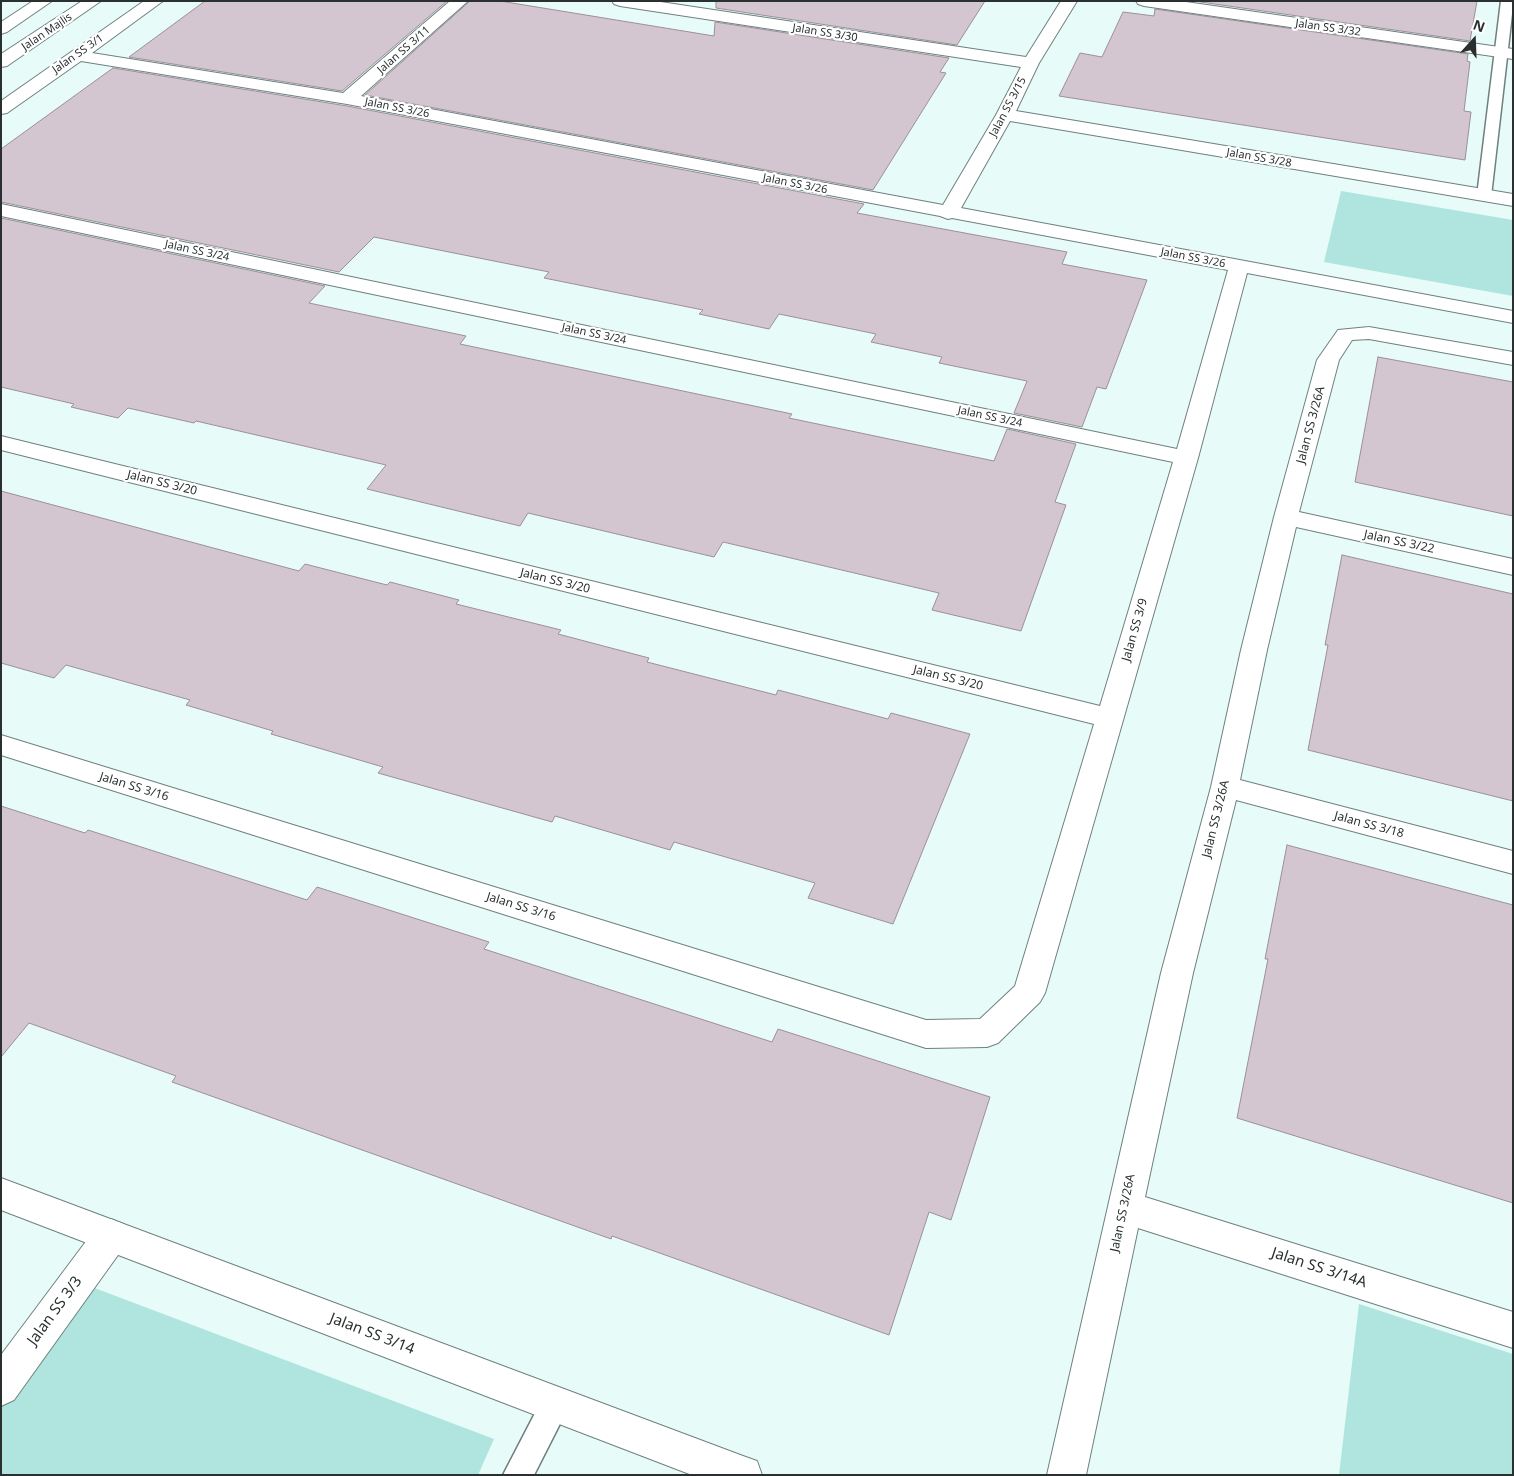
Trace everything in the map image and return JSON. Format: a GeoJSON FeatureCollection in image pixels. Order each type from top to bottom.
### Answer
{"type":"FeatureCollection","features":[{"type":"Feature","properties":{"kind":"street"},"geometry":{"type":"LineString","coordinates":[[1,29],[44,1]]}},
{"type":"Feature","properties":{"kind":"street","name":"Jalan Majlis"},"geometry":{"type":"LineString","coordinates":[[1,62],[93,1]]}},
{"type":"Feature","properties":{"kind":"street","name":"Jalan SS 3/1"},"geometry":{"type":"LineString","coordinates":[[1,109],[155,1]]}},
{"type":"Feature","properties":{"kind":"street","name":"Jalan SS 3/11"},"geometry":{"type":"LineString","coordinates":[[347,99],[460,1]]}},
{"type":"Feature","properties":{"kind":"street","name":"Jalan SS 3/30"},"geometry":{"type":"LineString","coordinates":[[620,1],[1031,63]]}},
{"type":"Feature","properties":{"kind":"street","name":"Jalan SS 3/15"},"geometry":{"type":"LineString","coordinates":[[948,213],[1005,115],[1031,63],[1069,1]]}},
{"type":"Feature","properties":{"kind":"street","name":"Jalan SS 3/32"},"geometry":{"type":"LineString","coordinates":[[1144,1],[1507,54]]}},
{"type":"Feature","properties":{"kind":"street"},"geometry":{"type":"LineString","coordinates":[[746,21],[758,8]]}},
{"type":"Feature","properties":{"kind":"street","name":"Jalan SS 3/26"},"geometry":{"type":"LineString","coordinates":[[76,55],[347,99],[948,213],[1513,317]]}},
{"type":"Feature","properties":{"kind":"street","name":"Jalan SS 3/28"},"geometry":{"type":"LineString","coordinates":[[1005,115],[1513,200]]}},
{"type":"Feature","properties":{"kind":"street","name":"Jalan SS 3/24"},"geometry":{"type":"LineString","coordinates":[[1,210],[1186,458]]}},
{"type":"Feature","properties":{"kind":"street","name":"Jalan SS 3/9"},"geometry":{"type":"LineString","coordinates":[[1029,993],[1240,267]]}},
{"type":"Feature","properties":{"kind":"street","name":"Jalan SS 3/26A"},"geometry":{"type":"LineString","coordinates":[[1066,1475],[1124,1206],[1177,974],[1225,787],[1254,650],[1286,517],[1328,360],[1345,334],[1369,333],[1513,359]]}},
{"type":"Feature","properties":{"kind":"street","name":"Jalan SS 3/20"},"geometry":{"type":"LineString","coordinates":[[1,443],[1109,718]]}},
{"type":"Feature","properties":{"kind":"street","name":"Jalan SS 3/22"},"geometry":{"type":"LineString","coordinates":[[1286,517],[1513,567]]}},
{"type":"Feature","properties":{"kind":"street","name":"Jalan SS 3/16"},"geometry":{"type":"LineString","coordinates":[[1,745],[926,1034],[987,1033],[1029,993]]}},
{"type":"Feature","properties":{"kind":"street","name":"Jalan SS 3/18"},"geometry":{"type":"LineString","coordinates":[[1225,787],[1513,863]]}},
{"type":"Feature","properties":{"kind":"street","name":"Jalan SS 3/14"},"geometry":{"type":"LineString","coordinates":[[1,1194],[743,1475]]}},
{"type":"Feature","properties":{"kind":"street","name":"Jalan SS 3/14A"},"geometry":{"type":"LineString","coordinates":[[1124,1206],[1513,1330]]}},
{"type":"Feature","properties":{"kind":"street","name":"Jalan SS 3/3"},"geometry":{"type":"LineString","coordinates":[[1,1387],[111,1236]]}},
{"type":"Feature","properties":{"kind":"lane"},"geometry":{"type":"LineString","coordinates":[[1484,196],[1507,54],[1507,1]]}},
{"type":"Feature","properties":{"kind":"lane"},"geometry":{"type":"LineString","coordinates":[[518,1475],[555,1404]]}},
{"type":"Feature","properties":{"kind":"shaded area"},"geometry":{"type":"Polygon","coordinates":[[[1341,191],[1513,220],[1513,296],[1324,262],[1341,191]]]}},
{"type":"Feature","properties":{"kind":"shaded area"},"geometry":{"type":"Polygon","coordinates":[[[84,1284],[494,1439],[478,1475],[1,1475],[1,1408],[84,1284]]]}},
{"type":"Feature","properties":{"kind":"shaded area"},"geometry":{"type":"Polygon","coordinates":[[[1359,1304],[1513,1354],[1513,1475],[1339,1475],[1359,1304]]]}},
{"type":"Feature","properties":{"kind":"building"},"geometry":{"type":"Polygon","coordinates":[[[205,1],[447,1],[342,91],[129,57],[205,1]]]}},
{"type":"Feature","properties":{"kind":"building"},"geometry":{"type":"Polygon","coordinates":[[[470,1],[500,1],[714,36],[715,22],[949,58],[940,72],[946,73],[873,190],[365,95],[470,1]]]}},
{"type":"Feature","properties":{"kind":"building"},"geometry":{"type":"Polygon","coordinates":[[[716,1],[985,1],[957,45],[716,8],[716,1]]]}},
{"type":"Feature","properties":{"kind":"building"},"geometry":{"type":"Polygon","coordinates":[[[1194,1],[1477,1],[1470,41],[1194,1]]]}},
{"type":"Feature","properties":{"kind":"building"},"geometry":{"type":"Polygon","coordinates":[[[1155,9],[1468,54],[1467,61],[1470,62],[1464,111],[1471,112],[1465,160],[1059,96],[1080,53],[1102,57],[1123,12],[1154,16],[1155,9]]]}},
{"type":"Feature","properties":{"kind":"building"},"geometry":{"type":"Polygon","coordinates":[[[113,68],[347,106],[864,204],[857,213],[1067,252],[1062,264],[1147,280],[1106,389],[1097,387],[1082,427],[1014,413],[1027,381],[939,363],[942,357],[871,342],[876,334],[779,314],[769,329],[699,314],[703,310],[544,278],[549,272],[374,237],[339,272],[1,202],[1,149],[113,68]]]}},
{"type":"Feature","properties":{"kind":"building"},"geometry":{"type":"Polygon","coordinates":[[[1,218],[325,286],[309,303],[466,336],[460,344],[792,414],[789,418],[994,461],[1007,429],[1076,444],[1055,502],[1066,505],[1021,631],[932,610],[939,593],[723,542],[714,557],[528,513],[520,526],[367,489],[386,465],[196,421],[194,423],[128,408],[118,418],[71,407],[74,404],[1,387],[1,218]]]}},
{"type":"Feature","properties":{"kind":"building"},"geometry":{"type":"Polygon","coordinates":[[[1378,357],[1513,382],[1513,516],[1355,482],[1378,357]]]}},
{"type":"Feature","properties":{"kind":"building"},"geometry":{"type":"Polygon","coordinates":[[[1,491],[299,571],[305,564],[387,585],[390,582],[459,600],[456,604],[561,630],[558,634],[649,658],[647,662],[776,695],[778,690],[888,719],[891,713],[970,734],[893,924],[808,898],[815,883],[674,842],[670,850],[555,816],[552,822],[378,773],[383,767],[271,734],[273,731],[186,705],[190,700],[66,665],[54,678],[1,663],[1,491]]]}},
{"type":"Feature","properties":{"kind":"building"},"geometry":{"type":"Polygon","coordinates":[[[1342,555],[1513,594],[1513,801],[1308,750],[1328,645],[1325,645],[1342,555]]]}},
{"type":"Feature","properties":{"kind":"building"},"geometry":{"type":"Polygon","coordinates":[[[1,806],[85,833],[88,830],[307,900],[317,887],[489,942],[484,949],[772,1042],[778,1029],[990,1097],[951,1220],[929,1212],[889,1335],[612,1236],[611,1239],[172,1082],[176,1076],[29,1023],[1,1057],[1,806]]]}},
{"type":"Feature","properties":{"kind":"building"},"geometry":{"type":"Polygon","coordinates":[[[1287,845],[1513,905],[1513,1203],[1237,1118],[1268,959],[1265,959],[1287,845]]]}}]}
